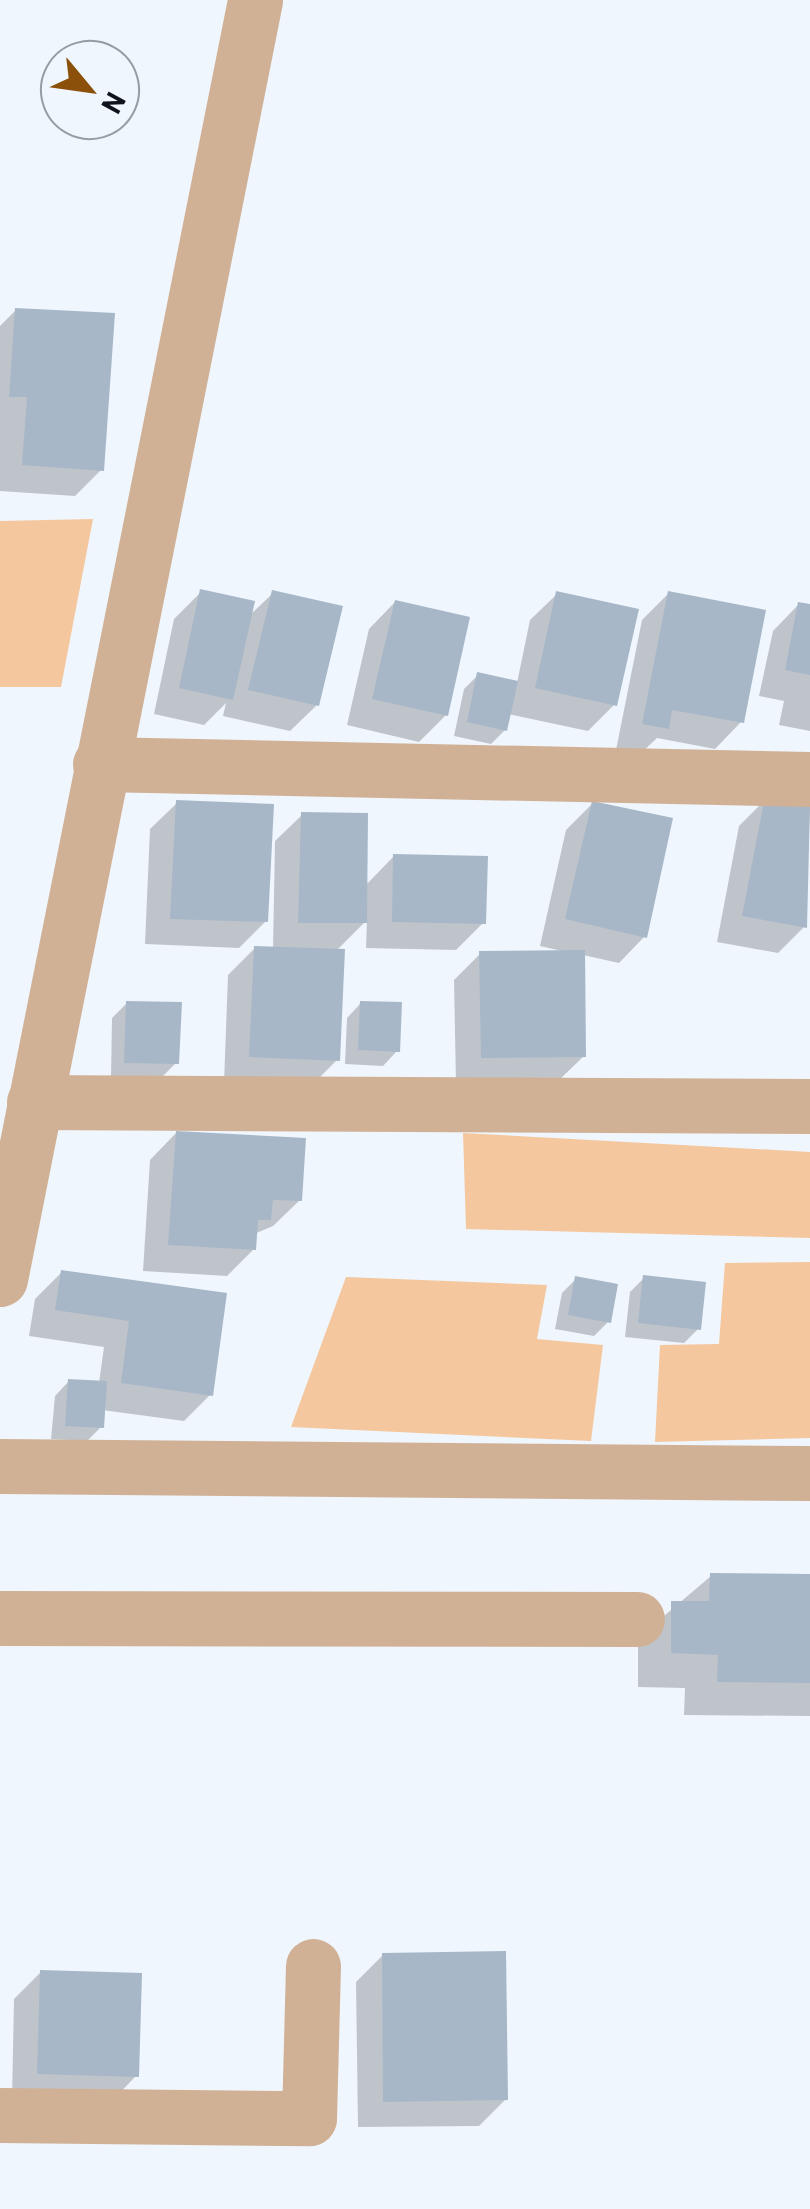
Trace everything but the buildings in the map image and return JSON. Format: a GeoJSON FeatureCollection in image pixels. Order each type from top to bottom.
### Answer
{"type":"FeatureCollection","features":[{"type":"Feature","properties":{"kind":"street"},"geometry":{"type":"LineString","coordinates":[[0,1280],[254,0]]}},
{"type":"Feature","properties":{"kind":"street"},"geometry":{"type":"LineString","coordinates":[[100,764],[810,780]]}},
{"type":"Feature","properties":{"kind":"street"},"geometry":{"type":"LineString","coordinates":[[34,1102],[810,1106]]}},
{"type":"Feature","properties":{"kind":"street"},"geometry":{"type":"LineString","coordinates":[[0,1466],[810,1474]]}},
{"type":"Feature","properties":{"kind":"street"},"geometry":{"type":"LineString","coordinates":[[0,1618],[637,1619]]}},
{"type":"Feature","properties":{"kind":"street"},"geometry":{"type":"LineString","coordinates":[[0,2115],[309,2118],[313,1966]]}},
{"type":"Feature","properties":{"kind":"shaded area"},"geometry":{"type":"Polygon","coordinates":[[[93,519],[61,687],[0,687],[0,521],[93,519]]]}},
{"type":"Feature","properties":{"kind":"shaded area"},"geometry":{"type":"Polygon","coordinates":[[[463,1133],[810,1152],[810,1238],[466,1229],[463,1133]]]}},
{"type":"Feature","properties":{"kind":"shaded area"},"geometry":{"type":"Polygon","coordinates":[[[810,1262],[810,1438],[655,1442],[660,1345],[719,1344],[725,1263],[810,1262]]]}},
{"type":"Feature","properties":{"kind":"shaded area"},"geometry":{"type":"Polygon","coordinates":[[[346,1277],[547,1285],[537,1339],[603,1345],[591,1441],[291,1427],[346,1277]]]}}]}
